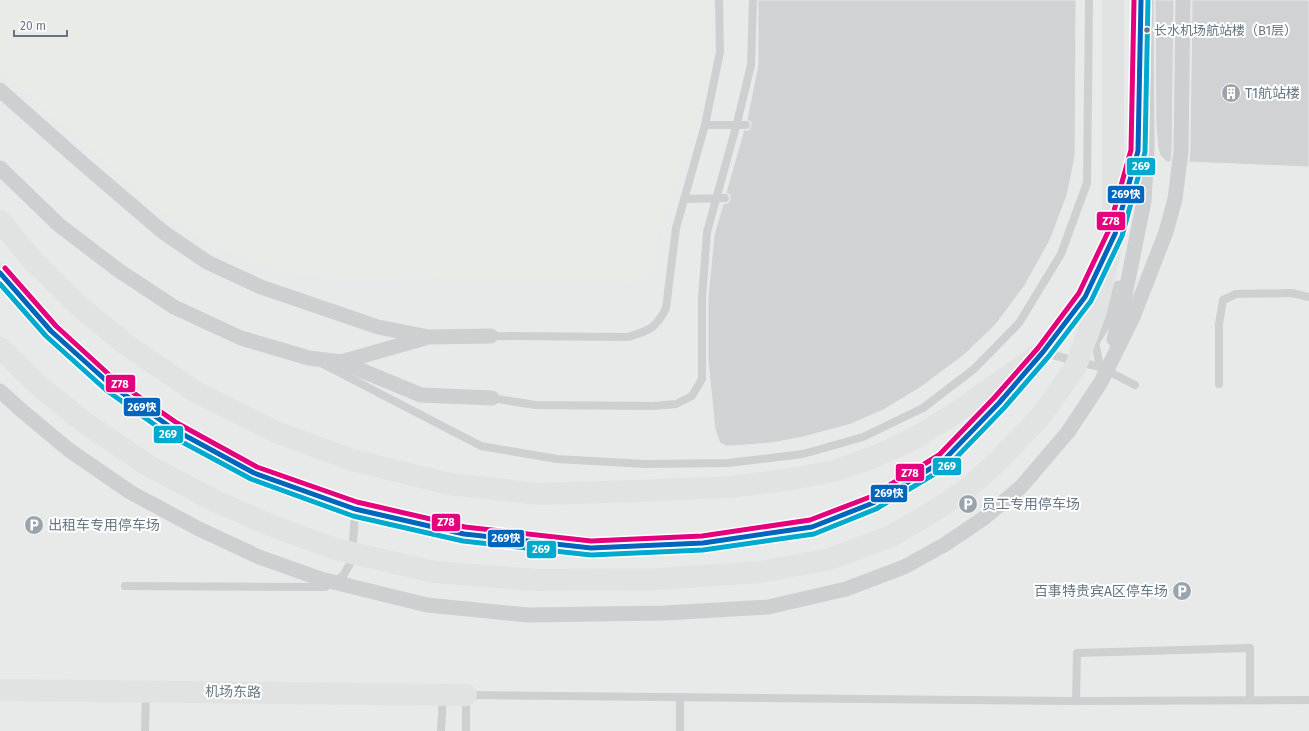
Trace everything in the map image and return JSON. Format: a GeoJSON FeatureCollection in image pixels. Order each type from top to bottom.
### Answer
{"type":"FeatureCollection","features":[{"type":"Feature","properties":{"kind":"main road"},"geometry":{"type":"LineString","coordinates":[[0,348],[38,385],[85,423],[149,466],[217,502],[275,527],[335,548],[434,572],[537,580],[659,579],[761,572],[830,559],[889,536],[924,517],[962,493],[994,465],[1041,416],[1076,366],[1096,311],[1109,257],[1113,229],[1114,0]]}},
{"type":"Feature","properties":{"kind":"main road"},"geometry":{"type":"LineString","coordinates":[[0,221],[33,261],[78,305],[124,343],[196,392],[276,432],[338,455],[352,460],[450,484],[540,494],[636,492],[730,486],[791,479],[834,471],[874,457],[917,437],[952,415],[1043,352]]}},
{"type":"Feature","properties":{"kind":"main road"},"geometry":{"type":"LineString","coordinates":[[0,273],[51,331],[111,385],[173,429],[254,473],[355,509],[464,534],[591,548],[703,542],[812,527],[873,503],[943,461],[1000,404],[1043,352],[1084,297]]}},
{"type":"Feature","properties":{"kind":"main road","name":"机场东路"},"geometry":{"type":"LineString","coordinates":[[0,690],[466,695]]}},
{"type":"Feature","properties":{"kind":"street"},"geometry":{"type":"LineString","coordinates":[[1101,382],[1120,320],[1144,201],[1147,150],[1146,0]]}},
{"type":"Feature","properties":{"kind":"street"},"geometry":{"type":"LineString","coordinates":[[0,390],[21,410],[69,450],[130,492],[197,528],[259,557],[321,579],[427,605],[528,615],[664,613],[768,607],[846,589],[904,567],[944,545],[984,518],[1021,487],[1068,432],[1101,382],[1132,317],[1166,232],[1175,199],[1181,151],[1183,0]]}},
{"type":"Feature","properties":{"kind":"street"},"geometry":{"type":"LineString","coordinates":[[0,90],[80,162],[163,232],[207,262],[262,287],[378,327],[429,337],[491,336]]}},
{"type":"Feature","properties":{"kind":"street"},"geometry":{"type":"LineString","coordinates":[[0,168],[59,225],[118,270],[174,307],[241,338],[309,358],[341,362],[421,395],[492,398]]}},
{"type":"Feature","properties":{"kind":"street"},"geometry":{"type":"LineString","coordinates":[[1076,366],[1108,316],[1132,258]]}},
{"type":"Feature","properties":{"kind":"street"},"geometry":{"type":"LineString","coordinates":[[341,362],[429,337]]}},
{"type":"Feature","properties":{"kind":"lane"},"geometry":{"type":"LineString","coordinates":[[491,336],[628,337],[648,331],[660,320],[666,308],[676,228],[705,125],[720,52],[719,0]]}},
{"type":"Feature","properties":{"kind":"lane"},"geometry":{"type":"LineString","coordinates":[[492,398],[535,405],[653,406],[676,404],[692,396],[702,379],[702,298],[707,232],[738,123],[750,65],[752,0]]}},
{"type":"Feature","properties":{"kind":"lane"},"geometry":{"type":"LineString","coordinates":[[309,358],[481,446],[557,459],[646,464],[728,463],[804,454],[863,437],[923,408],[974,370],[1019,323],[1061,254],[1087,183],[1089,0]]}},
{"type":"Feature","properties":{"kind":"lane"},"geometry":{"type":"LineString","coordinates":[[705,125],[746,125]]}},
{"type":"Feature","properties":{"kind":"lane"},"geometry":{"type":"LineString","coordinates":[[684,200],[725,198]]}},
{"type":"Feature","properties":{"kind":"lane"},"geometry":{"type":"LineString","coordinates":[[1219,384],[1219,324],[1223,300],[1236,294],[1292,293],[1309,297]]}},
{"type":"Feature","properties":{"kind":"lane"},"geometry":{"type":"LineString","coordinates":[[1084,297],[1100,367]]}},
{"type":"Feature","properties":{"kind":"lane"},"geometry":{"type":"LineString","coordinates":[[1043,352],[1100,367],[1135,385]]}},
{"type":"Feature","properties":{"kind":"lane"},"geometry":{"type":"LineString","coordinates":[[125,586],[325,587],[343,576],[352,560],[355,509]]}},
{"type":"Feature","properties":{"kind":"lane"},"geometry":{"type":"LineString","coordinates":[[352,560],[369,565]]}},
{"type":"Feature","properties":{"kind":"lane"},"geometry":{"type":"LineString","coordinates":[[1076,701],[1077,653],[1250,648],[1250,699]]}},
{"type":"Feature","properties":{"kind":"lane"},"geometry":{"type":"LineString","coordinates":[[145,731],[146,691]]}},
{"type":"Feature","properties":{"kind":"lane"},"geometry":{"type":"LineString","coordinates":[[441,731],[442,694]]}},
{"type":"Feature","properties":{"kind":"lane"},"geometry":{"type":"LineString","coordinates":[[466,731],[466,695],[1076,701],[1250,699],[1309,700]]}},
{"type":"Feature","properties":{"kind":"lane"},"geometry":{"type":"LineString","coordinates":[[680,697],[680,731]]}},
{"type":"Feature","properties":{"kind":"shaded area"},"geometry":{"type":"Polygon","coordinates":[[[0,0],[1309,0],[1309,731],[0,731],[0,0]]]}},
{"type":"Feature","properties":{"kind":"shaded area"},"geometry":{"type":"Polygon","coordinates":[[[0,0],[710,0],[709,59],[699,109],[664,217],[657,244],[656,264],[653,271],[647,277],[635,282],[358,277],[300,274],[249,260],[206,241],[165,215],[0,70],[0,0]]]}},
{"type":"Feature","properties":{"kind":"building"},"geometry":{"type":"Polygon","coordinates":[[[758,0],[1076,0],[1075,156],[1067,195],[1050,240],[1025,285],[996,324],[965,354],[921,387],[883,410],[851,424],[803,437],[771,443],[726,446],[720,443],[715,429],[708,360],[708,298],[714,236],[723,204],[728,203],[730,200],[730,195],[726,193],[744,130],[749,130],[751,125],[751,122],[747,120],[758,65],[758,0]]]}},
{"type":"Feature","properties":{"kind":"building"},"geometry":{"type":"Polygon","coordinates":[[[1155,0],[1174,0],[1171,162],[1167,162],[1160,155],[1158,148],[1156,124],[1155,0]]]}},
{"type":"Feature","properties":{"kind":"building","name":"T1航站楼"},"geometry":{"type":"Polygon","coordinates":[[[1192,0],[1309,0],[1309,167],[1189,162],[1192,0]]]}},
{"type":"Feature","properties":{"kind":"tunnel"},"geometry":{"type":"LineString","coordinates":[[1085,297],[1115,234],[1138,151],[1140,60]]}},
{"type":"Feature","properties":{"kind":"transit line","name":"Z78"},"geometry":{"type":"LineString","coordinates":[[5,268],[56,326],[115,380],[177,423],[257,467],[357,502],[465,527],[591,541],[702,536],[810,520],[870,497],[939,455],[994,398],[1038,348],[1079,293],[1108,232],[1131,150],[1134,0]]}},
{"type":"Feature","properties":{"kind":"transit line","name":"269快"},"geometry":{"type":"LineString","coordinates":[[0,273],[51,331],[111,385],[173,429],[254,473],[355,509],[464,534],[591,548],[703,543],[812,527],[873,503],[943,461],[999,403],[1043,352],[1085,297],[1115,234],[1138,151],[1141,0]]}},
{"type":"Feature","properties":{"kind":"transit line","name":"269"},"geometry":{"type":"LineString","coordinates":[[0,284],[46,336],[106,390],[169,435],[251,479],[353,516],[463,541],[591,555],[703,550],[814,534],[876,509],[948,466],[1004,408],[1049,356],[1091,301],[1122,236],[1145,152],[1148,0]]}},
{"type":"Feature","properties":{"kind":"place","name":"长水机场航站楼（B1层）"},"geometry":{"type":"Point","coordinates":[1147,30]}},
{"type":"Feature","properties":{"kind":"place","name":"T1航站楼"},"geometry":{"type":"Point","coordinates":[1231,93]}},
{"type":"Feature","properties":{"kind":"place","name":"员工专用停车场"},"geometry":{"type":"Point","coordinates":[968,504]}},
{"type":"Feature","properties":{"kind":"place","name":"出租车专用停车场"},"geometry":{"type":"Point","coordinates":[34,525]}},
{"type":"Feature","properties":{"kind":"place","name":"百事特贵宾A区停车场"},"geometry":{"type":"Point","coordinates":[1182,591]}}]}
